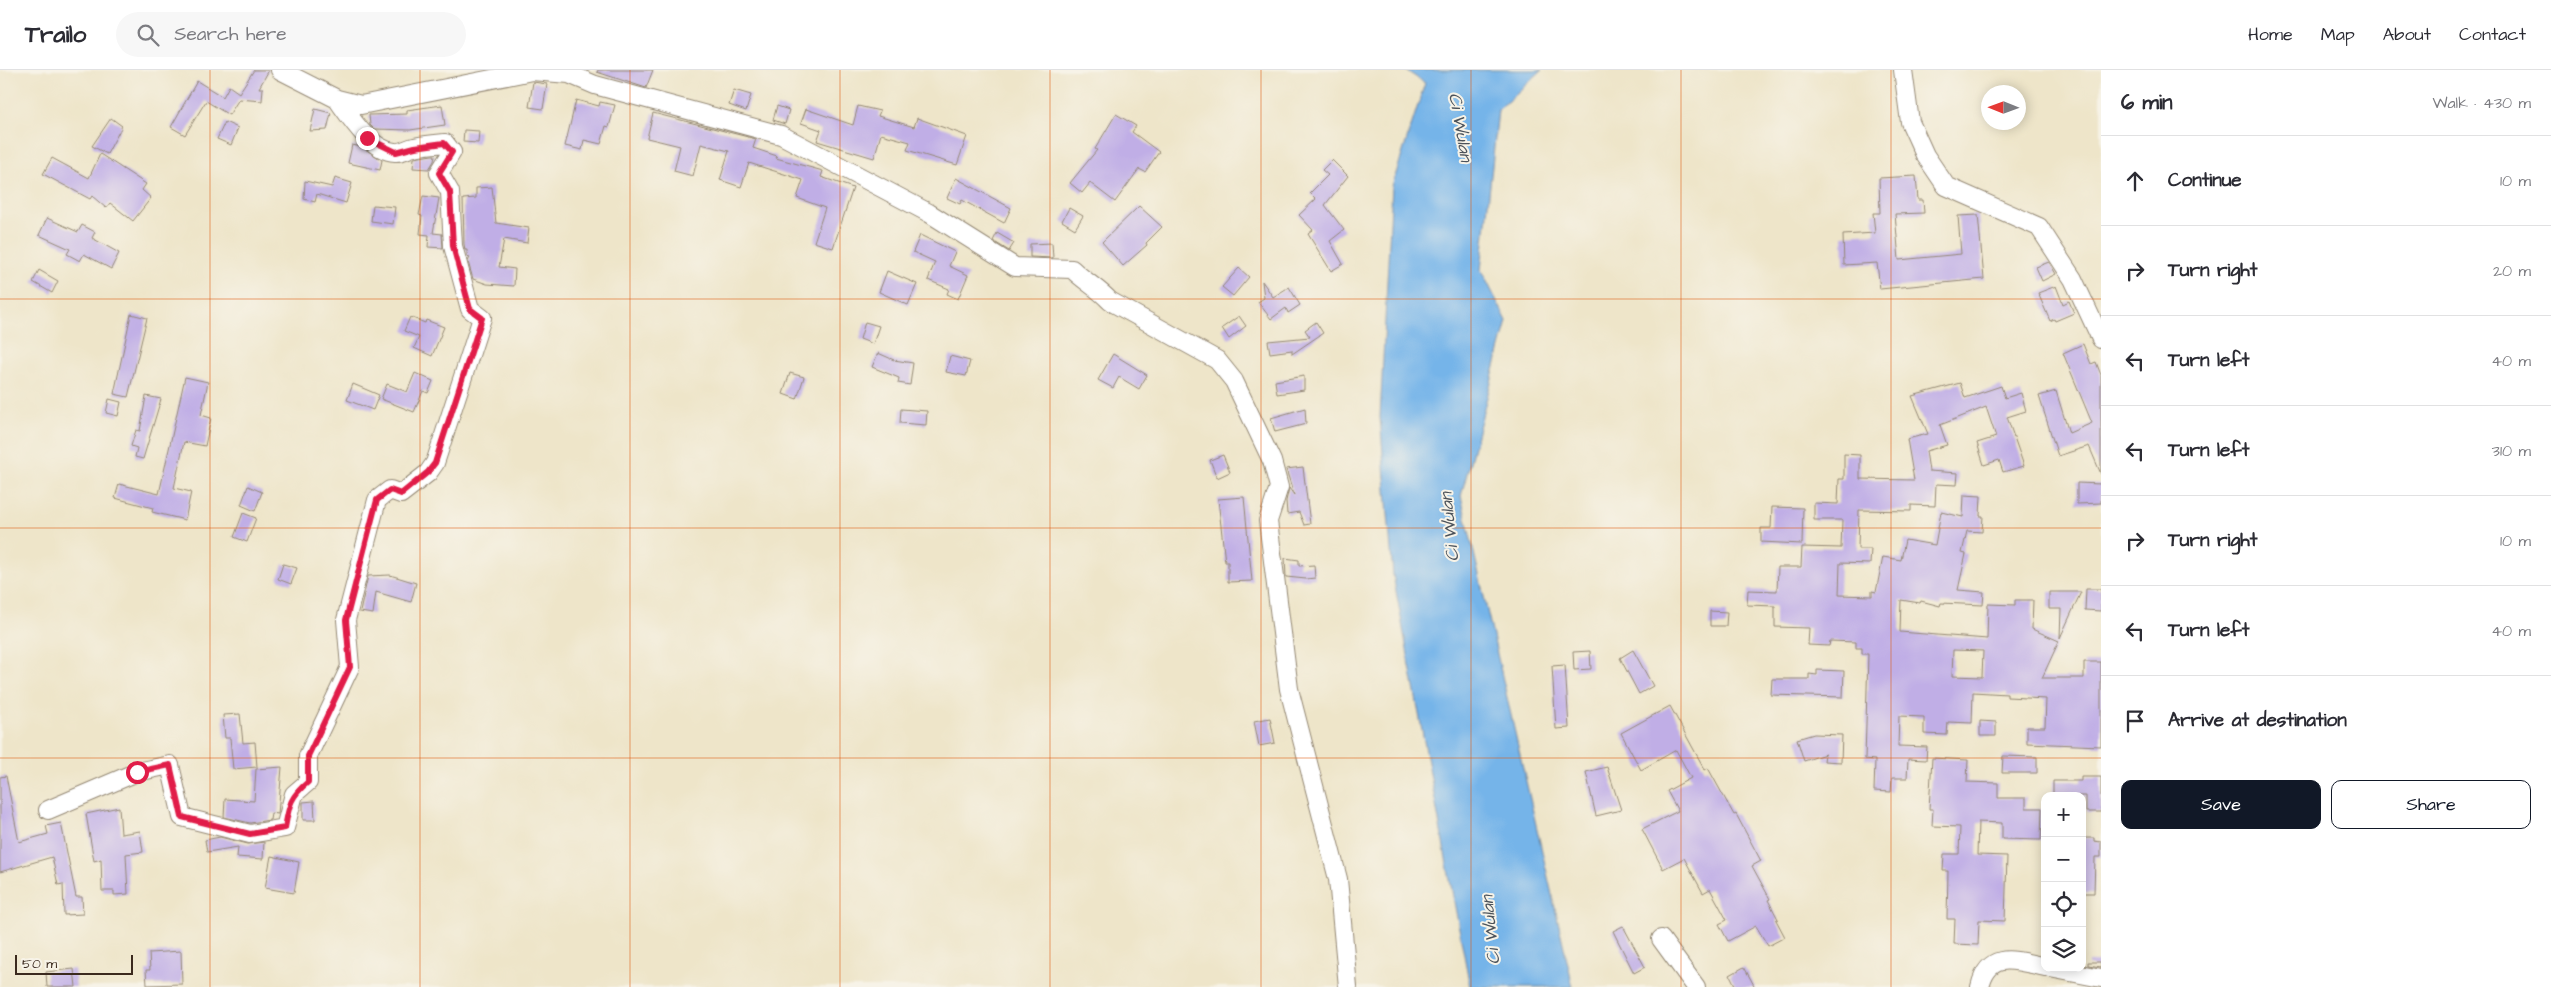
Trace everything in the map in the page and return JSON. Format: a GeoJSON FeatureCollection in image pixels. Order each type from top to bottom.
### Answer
{"type":"FeatureCollection","features":[{"type":"Feature","properties":{"kind":"street"},"geometry":{"type":"LineString","coordinates":[[280,70],[337,99],[361,105],[532,71],[569,74],[595,85],[781,135],[929,213],[1015,267],[1072,269],[1084,282],[1098,289],[1110,300],[1218,360],[1234,381],[1272,461],[1279,487],[1268,521],[1288,690],[1338,879],[1348,987]]}},
{"type":"Feature","properties":{"kind":"street"},"geometry":{"type":"LineString","coordinates":[[1903,70],[1910,122],[1925,155],[1946,186],[2039,227],[2073,279],[2101,339]]}},
{"type":"Feature","properties":{"kind":"street"},"geometry":{"type":"LineString","coordinates":[[48,810],[137,772],[170,765],[182,817],[250,834],[285,828],[288,808],[294,794],[308,782],[308,756],[350,667],[346,620],[377,500],[390,490],[401,494],[434,466],[482,318],[470,309],[453,246],[450,192],[439,173],[452,152],[444,143],[396,152],[380,146],[367,138],[337,99]]}},
{"type":"Feature","properties":{"kind":"street"},"geometry":{"type":"LineString","coordinates":[[1661,939],[1696,987]]}},
{"type":"Feature","properties":{"kind":"street"},"geometry":{"type":"LineString","coordinates":[[1980,987],[1983,976],[1989,966],[1998,961],[2008,960],[2041,966]]}},
{"type":"Feature","properties":{"kind":"street"},"geometry":{"type":"LineString","coordinates":[[2070,972],[2101,978]]}},
{"type":"Feature","properties":{"kind":"water","name":"Ci Wulan"},"geometry":{"type":"Polygon","coordinates":[[[1405,70],[1542,70],[1498,110],[1481,270],[1507,321],[1461,496],[1573,987],[1470,987],[1393,575],[1380,417],[1392,186],[1425,83],[1405,70]]]}},
{"type":"Feature","properties":{"kind":"building"},"geometry":{"type":"Polygon","coordinates":[[[254,70],[269,70],[259,88],[263,88],[262,101],[239,99],[229,115],[206,101],[185,135],[171,127],[197,81],[223,97],[229,86],[239,93],[254,70]]]}},
{"type":"Feature","properties":{"kind":"building"},"geometry":{"type":"Polygon","coordinates":[[[598,70],[653,70],[646,88],[597,72],[598,70]]]}},
{"type":"Feature","properties":{"kind":"building"},"geometry":{"type":"Polygon","coordinates":[[[533,82],[547,84],[543,109],[529,107],[533,82]]]}},
{"type":"Feature","properties":{"kind":"building"},"geometry":{"type":"Polygon","coordinates":[[[734,90],[751,95],[746,111],[729,105],[734,90]]]}},
{"type":"Feature","properties":{"kind":"building"},"geometry":{"type":"Polygon","coordinates":[[[576,100],[599,106],[600,102],[615,105],[609,127],[606,126],[601,144],[584,140],[582,150],[565,146],[576,100]]]}},
{"type":"Feature","properties":{"kind":"building"},"geometry":{"type":"Polygon","coordinates":[[[442,105],[445,125],[410,130],[374,129],[370,125],[369,115],[407,114],[407,110],[442,105]]]}},
{"type":"Feature","properties":{"kind":"building"},"geometry":{"type":"Polygon","coordinates":[[[777,106],[789,110],[785,124],[773,120],[777,106]]]}},
{"type":"Feature","properties":{"kind":"building"},"geometry":{"type":"Polygon","coordinates":[[[858,106],[880,111],[878,116],[914,127],[917,118],[967,136],[957,165],[907,150],[910,142],[881,134],[874,158],[817,141],[821,130],[801,123],[806,109],[853,125],[858,106]]]}},
{"type":"Feature","properties":{"kind":"building"},"geometry":{"type":"Polygon","coordinates":[[[315,109],[331,113],[327,130],[310,131],[315,109]]]}},
{"type":"Feature","properties":{"kind":"building"},"geometry":{"type":"Polygon","coordinates":[[[653,113],[756,139],[753,148],[777,156],[776,158],[823,171],[821,177],[853,188],[833,248],[814,242],[825,208],[797,198],[803,180],[749,163],[741,187],[720,180],[729,151],[701,144],[693,176],[674,171],[680,146],[647,138],[653,113]]]}},
{"type":"Feature","properties":{"kind":"building"},"geometry":{"type":"Polygon","coordinates":[[[1116,114],[1136,126],[1132,132],[1159,152],[1145,172],[1139,169],[1115,202],[1090,183],[1082,193],[1070,183],[1097,150],[1095,149],[1116,114]]]}},
{"type":"Feature","properties":{"kind":"building"},"geometry":{"type":"Polygon","coordinates":[[[111,118],[122,126],[107,154],[92,146],[111,118]]]}},
{"type":"Feature","properties":{"kind":"building"},"geometry":{"type":"Polygon","coordinates":[[[225,122],[238,128],[231,145],[217,139],[225,122]]]}},
{"type":"Feature","properties":{"kind":"building"},"geometry":{"type":"Polygon","coordinates":[[[464,130],[479,131],[478,143],[463,142],[464,130]]]}},
{"type":"Feature","properties":{"kind":"building"},"geometry":{"type":"Polygon","coordinates":[[[352,145],[362,147],[382,160],[380,170],[348,163],[352,145]]]}},
{"type":"Feature","properties":{"kind":"building"},"geometry":{"type":"Polygon","coordinates":[[[100,154],[146,184],[142,190],[151,198],[133,221],[110,203],[106,208],[92,196],[90,199],[43,174],[52,158],[89,178],[100,154]]]}},
{"type":"Feature","properties":{"kind":"building"},"geometry":{"type":"Polygon","coordinates":[[[435,155],[434,161],[429,169],[413,168],[414,158],[435,155]]]}},
{"type":"Feature","properties":{"kind":"building"},"geometry":{"type":"Polygon","coordinates":[[[1332,160],[1348,176],[1325,205],[1344,230],[1330,241],[1343,264],[1331,271],[1308,234],[1313,230],[1299,215],[1316,199],[1310,193],[1328,175],[1322,170],[1332,160]]]}},
{"type":"Feature","properties":{"kind":"building"},"geometry":{"type":"Polygon","coordinates":[[[1916,176],[1918,200],[1923,200],[1924,213],[1895,214],[1899,260],[1961,254],[1958,216],[1978,215],[1984,279],[1880,289],[1877,263],[1844,265],[1843,235],[1875,233],[1873,213],[1880,213],[1879,178],[1916,176]]]}},
{"type":"Feature","properties":{"kind":"building"},"geometry":{"type":"Polygon","coordinates":[[[335,178],[352,183],[346,203],[317,194],[315,202],[304,199],[305,181],[332,187],[335,178]]]}},
{"type":"Feature","properties":{"kind":"building"},"geometry":{"type":"Polygon","coordinates":[[[956,178],[1011,208],[1004,223],[962,200],[960,204],[947,198],[956,178]]]}},
{"type":"Feature","properties":{"kind":"building"},"geometry":{"type":"Polygon","coordinates":[[[492,187],[496,223],[529,228],[527,243],[504,239],[499,267],[515,269],[514,286],[487,284],[473,279],[468,262],[470,257],[467,256],[467,250],[465,250],[463,199],[476,198],[476,188],[492,187]]]}},
{"type":"Feature","properties":{"kind":"building"},"geometry":{"type":"Polygon","coordinates":[[[423,196],[439,198],[433,233],[442,234],[443,248],[428,247],[429,235],[420,234],[422,216],[419,215],[423,196]]]}},
{"type":"Feature","properties":{"kind":"building"},"geometry":{"type":"Polygon","coordinates":[[[373,205],[395,207],[393,224],[371,221],[373,205]]]}},
{"type":"Feature","properties":{"kind":"building"},"geometry":{"type":"Polygon","coordinates":[[[1139,206],[1162,227],[1146,243],[1147,245],[1123,266],[1102,242],[1139,206]]]}},
{"type":"Feature","properties":{"kind":"building"},"geometry":{"type":"Polygon","coordinates":[[[1069,208],[1083,216],[1075,229],[1062,221],[1069,208]]]}},
{"type":"Feature","properties":{"kind":"building"},"geometry":{"type":"Polygon","coordinates":[[[47,218],[78,232],[82,225],[95,232],[92,238],[119,253],[111,269],[84,254],[80,261],[67,254],[70,249],[39,235],[47,218]]]}},
{"type":"Feature","properties":{"kind":"building"},"geometry":{"type":"Polygon","coordinates":[[[997,233],[1014,243],[1009,251],[993,241],[997,233]]]}},
{"type":"Feature","properties":{"kind":"building"},"geometry":{"type":"Polygon","coordinates":[[[920,235],[955,252],[949,266],[968,275],[958,299],[947,294],[949,289],[928,280],[935,262],[913,252],[920,235]]]}},
{"type":"Feature","properties":{"kind":"building"},"geometry":{"type":"Polygon","coordinates":[[[1052,243],[1053,258],[1030,257],[1030,244],[1052,243]]]}},
{"type":"Feature","properties":{"kind":"building"},"geometry":{"type":"Polygon","coordinates":[[[2049,262],[2056,274],[2042,281],[2036,267],[2049,262]]]}},
{"type":"Feature","properties":{"kind":"building"},"geometry":{"type":"Polygon","coordinates":[[[1239,268],[1249,277],[1233,296],[1222,287],[1239,268]]]}},
{"type":"Feature","properties":{"kind":"building"},"geometry":{"type":"Polygon","coordinates":[[[39,270],[58,281],[52,293],[33,282],[39,270]]]}},
{"type":"Feature","properties":{"kind":"building"},"geometry":{"type":"Polygon","coordinates":[[[887,271],[917,284],[908,305],[879,292],[887,271]]]}},
{"type":"Feature","properties":{"kind":"building"},"geometry":{"type":"Polygon","coordinates":[[[1262,281],[1273,297],[1289,287],[1300,305],[1288,313],[1286,308],[1271,319],[1258,302],[1264,298],[1262,281]]]}},
{"type":"Feature","properties":{"kind":"building"},"geometry":{"type":"Polygon","coordinates":[[[2056,286],[2063,304],[2069,301],[2074,313],[2055,321],[2054,319],[2050,321],[2038,293],[2056,286]]]}},
{"type":"Feature","properties":{"kind":"building"},"geometry":{"type":"Polygon","coordinates":[[[131,314],[147,318],[128,397],[114,394],[131,314]]]}},
{"type":"Feature","properties":{"kind":"building"},"geometry":{"type":"Polygon","coordinates":[[[1239,316],[1246,326],[1229,339],[1222,328],[1239,316]]]}},
{"type":"Feature","properties":{"kind":"building"},"geometry":{"type":"Polygon","coordinates":[[[410,317],[425,323],[426,320],[444,327],[432,356],[414,348],[419,337],[404,331],[410,317]]]}},
{"type":"Feature","properties":{"kind":"building"},"geometry":{"type":"Polygon","coordinates":[[[865,322],[879,326],[873,344],[860,339],[865,322]]]}},
{"type":"Feature","properties":{"kind":"building"},"geometry":{"type":"Polygon","coordinates":[[[1316,322],[1323,333],[1292,354],[1292,350],[1270,353],[1268,341],[1310,337],[1305,330],[1316,322]]]}},
{"type":"Feature","properties":{"kind":"building"},"geometry":{"type":"Polygon","coordinates":[[[2083,344],[2091,364],[2096,362],[2101,375],[2101,474],[2089,446],[2058,456],[2039,396],[2056,391],[2069,433],[2092,423],[2063,353],[2083,344]]]}},
{"type":"Feature","properties":{"kind":"building"},"geometry":{"type":"Polygon","coordinates":[[[878,353],[894,360],[913,363],[910,385],[898,383],[899,378],[872,367],[878,353]]]}},
{"type":"Feature","properties":{"kind":"building"},"geometry":{"type":"Polygon","coordinates":[[[1113,354],[1147,375],[1139,389],[1119,377],[1113,388],[1098,380],[1113,354]]]}},
{"type":"Feature","properties":{"kind":"building"},"geometry":{"type":"Polygon","coordinates":[[[950,356],[970,361],[966,376],[946,372],[950,356]]]}},
{"type":"Feature","properties":{"kind":"building"},"geometry":{"type":"Polygon","coordinates":[[[415,373],[433,381],[428,393],[423,391],[414,412],[381,399],[387,384],[407,392],[415,373]]]}},
{"type":"Feature","properties":{"kind":"building"},"geometry":{"type":"Polygon","coordinates":[[[790,373],[804,377],[797,399],[783,394],[790,373]]]}},
{"type":"Feature","properties":{"kind":"building"},"geometry":{"type":"Polygon","coordinates":[[[1304,376],[1304,390],[1277,394],[1275,381],[1304,376]]]}},
{"type":"Feature","properties":{"kind":"building"},"geometry":{"type":"Polygon","coordinates":[[[185,377],[208,382],[201,415],[211,418],[205,446],[184,442],[174,488],[191,492],[185,520],[152,512],[153,508],[115,498],[119,484],[159,494],[185,377]]]}},
{"type":"Feature","properties":{"kind":"building"},"geometry":{"type":"Polygon","coordinates":[[[1960,383],[1965,398],[2001,386],[2005,398],[2021,393],[2026,411],[2007,417],[2024,466],[2003,472],[1999,460],[1984,465],[1977,443],[1996,437],[1986,407],[1940,425],[1947,445],[1926,451],[1929,471],[1958,473],[1957,485],[1936,484],[1935,506],[1911,505],[1911,511],[1859,510],[1858,549],[1871,549],[1870,564],[1840,563],[1839,595],[1872,596],[1872,591],[1876,592],[1883,557],[1901,560],[1905,540],[1935,545],[1941,512],[1963,517],[1964,495],[1981,496],[1980,516],[1983,516],[1982,532],[1967,531],[1962,553],[1966,554],[1958,590],[1984,592],[1983,605],[1941,603],[1940,606],[1921,601],[1920,603],[1901,600],[1900,632],[1987,639],[1988,604],[2015,605],[2015,600],[2033,600],[2032,629],[2059,641],[2042,678],[2084,678],[2084,662],[2101,662],[2101,746],[2027,743],[2027,727],[2045,727],[2046,699],[2007,697],[2007,694],[1973,692],[1972,723],[1948,722],[1947,735],[1924,734],[1924,717],[1899,716],[1898,746],[1927,747],[1926,760],[1908,759],[1907,778],[1892,778],[1891,792],[1874,791],[1875,760],[1865,759],[1868,654],[1862,654],[1862,648],[1856,648],[1856,642],[1830,641],[1829,646],[1808,645],[1809,628],[1775,627],[1775,606],[1747,605],[1748,590],[1777,591],[1778,567],[1801,567],[1802,547],[1841,548],[1842,520],[1814,520],[1814,503],[1838,504],[1839,479],[1844,479],[1844,454],[1860,455],[1860,479],[1914,480],[1907,439],[1928,434],[1912,396],[1960,383]],[[1953,650],[1952,676],[1982,677],[1983,651],[1953,650]]]}},
{"type":"Feature","properties":{"kind":"building"},"geometry":{"type":"Polygon","coordinates":[[[353,384],[379,395],[373,410],[347,400],[353,384]]]}},
{"type":"Feature","properties":{"kind":"building"},"geometry":{"type":"Polygon","coordinates":[[[146,396],[161,399],[143,459],[135,457],[137,448],[131,446],[136,430],[140,431],[146,396]]]}},
{"type":"Feature","properties":{"kind":"building"},"geometry":{"type":"Polygon","coordinates":[[[109,399],[121,402],[118,416],[106,413],[109,399]]]}},
{"type":"Feature","properties":{"kind":"building"},"geometry":{"type":"Polygon","coordinates":[[[1305,408],[1306,424],[1275,432],[1271,418],[1305,408]]]}},
{"type":"Feature","properties":{"kind":"building"},"geometry":{"type":"Polygon","coordinates":[[[901,409],[927,411],[926,425],[900,423],[901,409]]]}},
{"type":"Feature","properties":{"kind":"building"},"geometry":{"type":"Polygon","coordinates":[[[1223,455],[1230,472],[1217,478],[1210,460],[1223,455]]]}},
{"type":"Feature","properties":{"kind":"building"},"geometry":{"type":"Polygon","coordinates":[[[1303,467],[1310,524],[1304,525],[1299,512],[1287,514],[1286,501],[1289,488],[1294,495],[1286,469],[1303,467]]]}},
{"type":"Feature","properties":{"kind":"building"},"geometry":{"type":"Polygon","coordinates":[[[2077,483],[2101,484],[2101,503],[2077,504],[2077,483]]]}},
{"type":"Feature","properties":{"kind":"building"},"geometry":{"type":"Polygon","coordinates":[[[248,486],[262,492],[255,511],[241,505],[248,486]]]}},
{"type":"Feature","properties":{"kind":"building"},"geometry":{"type":"Polygon","coordinates":[[[1244,497],[1252,581],[1228,582],[1228,562],[1225,562],[1218,499],[1244,497]]]}},
{"type":"Feature","properties":{"kind":"building"},"geometry":{"type":"Polygon","coordinates":[[[1772,507],[1803,508],[1802,544],[1761,542],[1761,528],[1771,528],[1772,507]]]}},
{"type":"Feature","properties":{"kind":"building"},"geometry":{"type":"Polygon","coordinates":[[[243,513],[256,518],[247,542],[234,537],[243,513]]]}},
{"type":"Feature","properties":{"kind":"building"},"geometry":{"type":"Polygon","coordinates":[[[1285,558],[1299,560],[1299,566],[1314,565],[1315,578],[1286,577],[1285,558]]]}},
{"type":"Feature","properties":{"kind":"building"},"geometry":{"type":"Polygon","coordinates":[[[283,564],[297,568],[291,584],[278,579],[283,564]]]}},
{"type":"Feature","properties":{"kind":"building"},"geometry":{"type":"Polygon","coordinates":[[[390,575],[416,583],[411,602],[376,592],[373,614],[360,612],[368,576],[390,575]]]}},
{"type":"Feature","properties":{"kind":"building"},"geometry":{"type":"Polygon","coordinates":[[[2086,589],[2101,589],[2101,611],[2085,610],[2086,589]]]}},
{"type":"Feature","properties":{"kind":"building"},"geometry":{"type":"Polygon","coordinates":[[[2049,592],[2081,592],[2060,638],[2061,609],[2049,609],[2049,592]]]}},
{"type":"Feature","properties":{"kind":"building"},"geometry":{"type":"Polygon","coordinates":[[[1710,611],[1727,612],[1726,626],[1710,626],[1710,611]]]}},
{"type":"Feature","properties":{"kind":"building"},"geometry":{"type":"Polygon","coordinates":[[[1633,650],[1653,686],[1639,694],[1620,658],[1633,650]]]}},
{"type":"Feature","properties":{"kind":"building"},"geometry":{"type":"Polygon","coordinates":[[[1590,651],[1591,669],[1574,670],[1573,652],[1590,651]]]}},
{"type":"Feature","properties":{"kind":"building"},"geometry":{"type":"Polygon","coordinates":[[[1565,665],[1569,728],[1556,729],[1552,666],[1565,665]]]}},
{"type":"Feature","properties":{"kind":"building"},"geometry":{"type":"Polygon","coordinates":[[[1817,670],[1844,671],[1843,697],[1771,695],[1772,679],[1809,679],[1809,674],[1817,675],[1817,670]]]}},
{"type":"Feature","properties":{"kind":"building"},"geometry":{"type":"Polygon","coordinates":[[[1670,706],[1705,770],[1708,768],[1734,815],[1736,814],[1761,861],[1752,866],[1770,899],[1768,900],[1785,937],[1768,946],[1756,926],[1728,941],[1719,924],[1727,920],[1710,889],[1703,893],[1684,858],[1663,869],[1642,829],[1678,811],[1667,791],[1691,778],[1676,750],[1641,770],[1621,733],[1670,706]]]}},
{"type":"Feature","properties":{"kind":"building"},"geometry":{"type":"Polygon","coordinates":[[[240,714],[243,743],[255,742],[257,767],[233,769],[230,738],[225,738],[223,715],[240,714]]]}},
{"type":"Feature","properties":{"kind":"building"},"geometry":{"type":"Polygon","coordinates":[[[1270,718],[1275,743],[1259,746],[1254,721],[1270,718]]]}},
{"type":"Feature","properties":{"kind":"building"},"geometry":{"type":"Polygon","coordinates":[[[1980,721],[1996,722],[1996,736],[1980,736],[1980,721]]]}},
{"type":"Feature","properties":{"kind":"building"},"geometry":{"type":"Polygon","coordinates":[[[1814,734],[1842,735],[1841,762],[1824,761],[1825,754],[1804,761],[1797,739],[1814,734]]]}},
{"type":"Feature","properties":{"kind":"building"},"geometry":{"type":"Polygon","coordinates":[[[2003,756],[2037,757],[2037,773],[2002,773],[2003,756]]]}},
{"type":"Feature","properties":{"kind":"building"},"geometry":{"type":"Polygon","coordinates":[[[1932,758],[1968,760],[1967,782],[1998,783],[1998,798],[2026,798],[2026,808],[2041,808],[2041,840],[2002,839],[2002,823],[1978,822],[1977,855],[2007,856],[2005,921],[1979,920],[1978,945],[1954,944],[1955,919],[1947,919],[1948,871],[1943,871],[1944,854],[1959,854],[1960,827],[1932,826],[1933,809],[1929,809],[1932,758]]]}},
{"type":"Feature","properties":{"kind":"building"},"geometry":{"type":"Polygon","coordinates":[[[282,767],[278,814],[271,813],[270,820],[250,823],[224,817],[225,799],[254,801],[256,769],[282,767]]]}},
{"type":"Feature","properties":{"kind":"building"},"geometry":{"type":"Polygon","coordinates":[[[1607,767],[1621,810],[1596,816],[1586,772],[1607,767]]]}},
{"type":"Feature","properties":{"kind":"building"},"geometry":{"type":"Polygon","coordinates":[[[6,776],[19,842],[48,834],[46,826],[61,823],[76,897],[82,897],[83,914],[64,915],[63,884],[58,885],[52,857],[0,872],[0,777],[6,776]]]}},
{"type":"Feature","properties":{"kind":"building"},"geometry":{"type":"Polygon","coordinates":[[[2081,777],[2101,777],[2101,812],[2086,812],[2086,792],[2053,792],[2053,781],[2081,781],[2081,777]]]}},
{"type":"Feature","properties":{"kind":"building"},"geometry":{"type":"Polygon","coordinates":[[[314,801],[315,820],[303,820],[303,802],[314,801]]]}},
{"type":"Feature","properties":{"kind":"building"},"geometry":{"type":"Polygon","coordinates":[[[119,807],[121,834],[140,831],[143,852],[126,854],[128,894],[114,895],[114,891],[102,891],[101,859],[94,861],[86,814],[119,807]]]}},
{"type":"Feature","properties":{"kind":"building"},"geometry":{"type":"Polygon","coordinates":[[[220,837],[248,844],[264,842],[263,859],[237,857],[238,847],[207,852],[205,840],[220,837]]]}},
{"type":"Feature","properties":{"kind":"building"},"geometry":{"type":"Polygon","coordinates":[[[2086,838],[2094,838],[2094,841],[2101,842],[2101,857],[2095,857],[2094,893],[2086,893],[2086,838]]]}},
{"type":"Feature","properties":{"kind":"building"},"geometry":{"type":"Polygon","coordinates":[[[271,856],[299,862],[294,893],[265,888],[271,856]]]}},
{"type":"Feature","properties":{"kind":"building"},"geometry":{"type":"Polygon","coordinates":[[[1623,926],[1645,967],[1634,973],[1613,931],[1623,926]]]}},
{"type":"Feature","properties":{"kind":"building"},"geometry":{"type":"Polygon","coordinates":[[[181,951],[182,984],[147,985],[146,970],[150,970],[149,953],[181,951]]]}},
{"type":"Feature","properties":{"kind":"building"},"geometry":{"type":"Polygon","coordinates":[[[2088,962],[2101,962],[2101,967],[2088,965],[2088,962]]]}},
{"type":"Feature","properties":{"kind":"building"},"geometry":{"type":"Polygon","coordinates":[[[1744,967],[1755,987],[1736,987],[1730,975],[1744,967]]]}},
{"type":"Feature","properties":{"kind":"building"},"geometry":{"type":"Polygon","coordinates":[[[74,969],[76,987],[47,987],[46,972],[74,969]]]}},
{"type":"Feature","properties":{"kind":"route"},"geometry":{"type":"LineString","coordinates":[[137,772],[154,766],[170,765],[182,817],[250,834],[285,828],[288,808],[294,794],[308,782],[308,756],[350,667],[346,620],[377,500],[390,490],[401,494],[431,470],[435,463],[482,318],[470,309],[453,246],[450,192],[439,173],[444,168],[452,152],[444,143],[396,152],[380,146],[367,138]]}}]}
